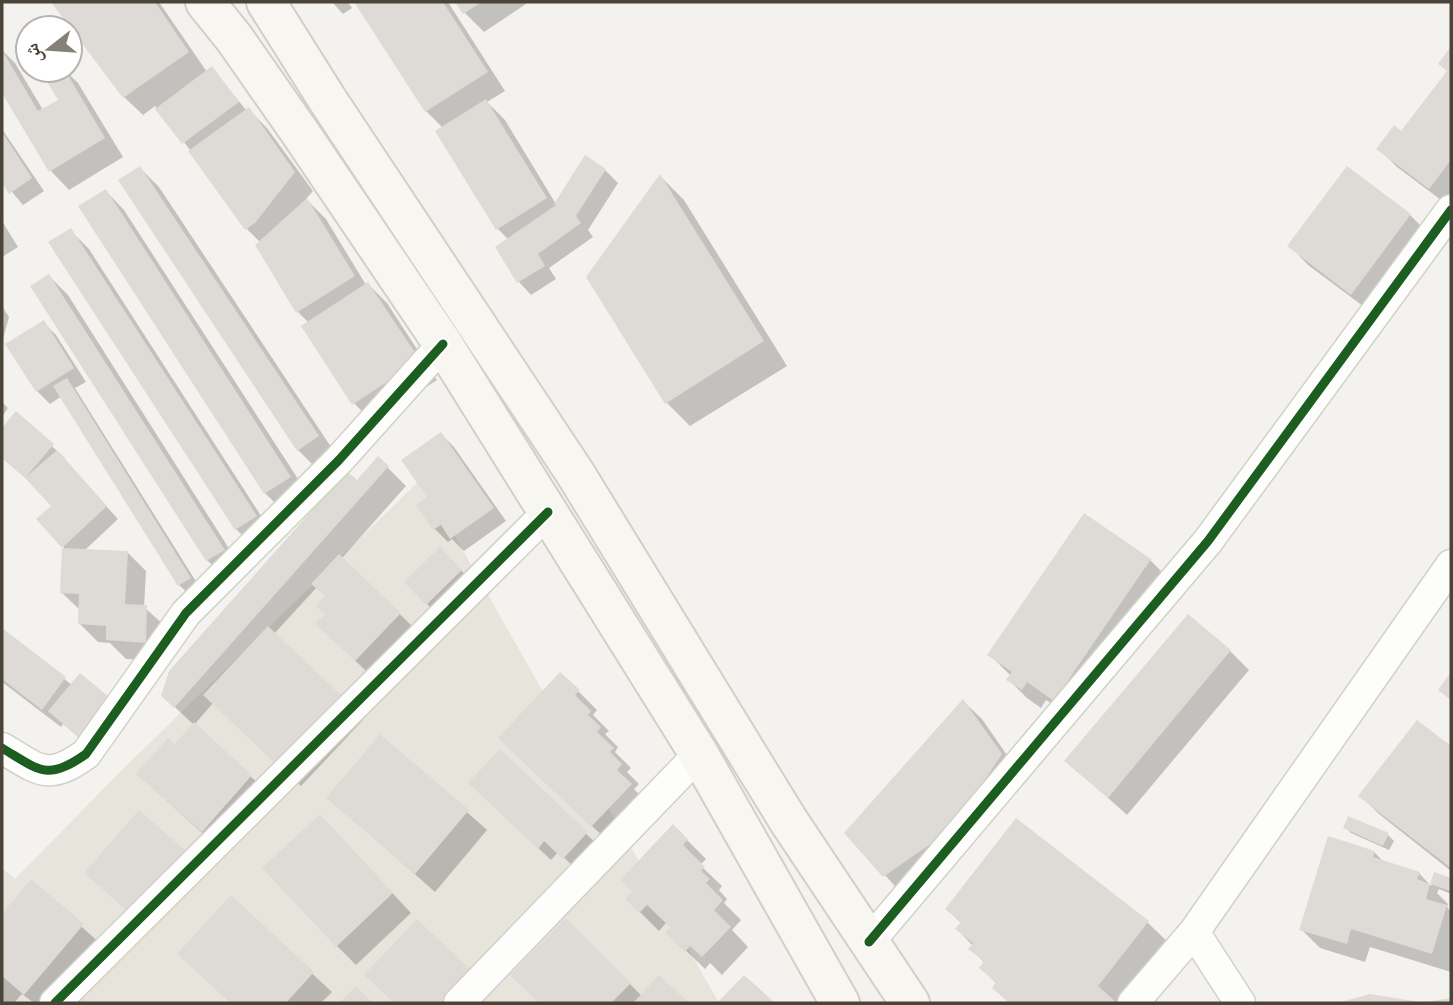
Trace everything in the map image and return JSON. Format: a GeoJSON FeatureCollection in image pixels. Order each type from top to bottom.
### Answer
{"type":"FeatureCollection","features":[{"type":"Feature","properties":{"kind":"main road"},"geometry":{"type":"LineString","coordinates":[[205,2],[234,38],[301,134],[443,344],[699,754],[840,1003]]}},
{"type":"Feature","properties":{"kind":"main road"},"geometry":{"type":"LineString","coordinates":[[266,2],[575,473],[788,820],[910,1003]]}},
{"type":"Feature","properties":{"kind":"street"},"geometry":{"type":"LineString","coordinates":[[869,942],[1208,541],[1451,210]]}},
{"type":"Feature","properties":{"kind":"street"},"geometry":{"type":"LineString","coordinates":[[2,748],[38,769],[53,772],[67,767],[86,754],[186,613],[339,460],[443,344]]}},
{"type":"Feature","properties":{"kind":"street"},"geometry":{"type":"LineString","coordinates":[[55,1003],[548,512]]}},
{"type":"Feature","properties":{"kind":"street"},"geometry":{"type":"LineString","coordinates":[[1133,1003],[1194,932],[1451,565]]}},
{"type":"Feature","properties":{"kind":"street"},"geometry":{"type":"LineString","coordinates":[[459,1003],[699,754]]}},
{"type":"Feature","properties":{"kind":"street"},"geometry":{"type":"LineString","coordinates":[[1194,932],[1240,1003]]}},
{"type":"Feature","properties":{"kind":"shaded area"},"geometry":{"type":"Polygon","coordinates":[[[422,478],[719,1003],[2,1003],[2,868],[15,879],[121,771],[422,478]]]}},
{"type":"Feature","properties":{"kind":"building"},"geometry":{"type":"Polygon","coordinates":[[[51,2],[155,2],[189,52],[123,98],[84,46],[84,14],[60,14],[51,2]]]}},
{"type":"Feature","properties":{"kind":"building"},"geometry":{"type":"Polygon","coordinates":[[[354,2],[443,2],[488,72],[425,112],[354,2]]]}},
{"type":"Feature","properties":{"kind":"building"},"geometry":{"type":"Polygon","coordinates":[[[455,2],[482,2],[463,14],[455,2]]]}},
{"type":"Feature","properties":{"kind":"building"},"geometry":{"type":"Polygon","coordinates":[[[1451,46],[1451,160],[1429,189],[1376,149],[1394,125],[1401,131],[1447,71],[1438,64],[1451,46]]]}},
{"type":"Feature","properties":{"kind":"building"},"geometry":{"type":"Polygon","coordinates":[[[2,50],[14,70],[14,84],[22,84],[38,111],[58,100],[49,84],[73,84],[105,138],[49,172],[2,93],[2,50]]]}},
{"type":"Feature","properties":{"kind":"building"},"geometry":{"type":"Polygon","coordinates":[[[212,66],[239,102],[182,144],[155,109],[212,66]]]}},
{"type":"Feature","properties":{"kind":"building"},"geometry":{"type":"Polygon","coordinates":[[[486,99],[547,198],[496,230],[435,131],[486,99]]]}},
{"type":"Feature","properties":{"kind":"building"},"geometry":{"type":"Polygon","coordinates":[[[249,107],[295,172],[255,223],[245,230],[188,151],[249,107]]]}},
{"type":"Feature","properties":{"kind":"building"},"geometry":{"type":"Polygon","coordinates":[[[2,132],[32,178],[9,194],[2,183],[2,132]]]}},
{"type":"Feature","properties":{"kind":"building"},"geometry":{"type":"Polygon","coordinates":[[[585,155],[606,169],[576,216],[581,223],[538,254],[545,266],[517,283],[495,247],[556,205],[554,204],[585,155]]]}},
{"type":"Feature","properties":{"kind":"building"},"geometry":{"type":"Polygon","coordinates":[[[140,166],[319,436],[297,451],[118,180],[140,166]]]}},
{"type":"Feature","properties":{"kind":"building"},"geometry":{"type":"Polygon","coordinates":[[[1347,166],[1411,214],[1351,295],[1287,246],[1347,166]]]}},
{"type":"Feature","properties":{"kind":"building"},"geometry":{"type":"Polygon","coordinates":[[[660,174],[764,341],[665,404],[586,277],[660,174]]]}},
{"type":"Feature","properties":{"kind":"building"},"geometry":{"type":"Polygon","coordinates":[[[106,189],[291,477],[264,494],[78,206],[106,189]]]}},
{"type":"Feature","properties":{"kind":"building"},"geometry":{"type":"Polygon","coordinates":[[[307,198],[355,276],[296,313],[255,245],[307,198]]]}},
{"type":"Feature","properties":{"kind":"building"},"geometry":{"type":"Polygon","coordinates":[[[71,228],[257,516],[235,530],[48,242],[71,228]]]}},
{"type":"Feature","properties":{"kind":"building"},"geometry":{"type":"Polygon","coordinates":[[[49,274],[225,550],[206,561],[30,286],[49,274]]]}},
{"type":"Feature","properties":{"kind":"building"},"geometry":{"type":"Polygon","coordinates":[[[368,282],[420,360],[352,405],[301,326],[368,282]]]}},
{"type":"Feature","properties":{"kind":"building"},"geometry":{"type":"Polygon","coordinates":[[[44,320],[74,368],[36,392],[5,344],[44,320]]]}},
{"type":"Feature","properties":{"kind":"building"},"geometry":{"type":"Polygon","coordinates":[[[67,378],[191,578],[178,586],[53,386],[67,378]]]}},
{"type":"Feature","properties":{"kind":"building"},"geometry":{"type":"Polygon","coordinates":[[[16,411],[54,444],[25,478],[2,458],[2,428],[16,411]]]}},
{"type":"Feature","properties":{"kind":"building"},"geometry":{"type":"Polygon","coordinates":[[[441,432],[494,508],[450,539],[441,525],[433,530],[416,505],[427,497],[401,460],[441,432]]]}},
{"type":"Feature","properties":{"kind":"building"},"geometry":{"type":"Polygon","coordinates":[[[57,450],[107,506],[62,548],[36,519],[51,506],[25,478],[57,450]]]}},
{"type":"Feature","properties":{"kind":"building"},"geometry":{"type":"Polygon","coordinates":[[[378,456],[389,466],[174,708],[161,696],[169,671],[347,471],[357,480],[378,456]]]}},
{"type":"Feature","properties":{"kind":"building"},"geometry":{"type":"Polygon","coordinates":[[[1084,513],[1151,559],[1054,701],[1027,682],[1022,690],[1006,680],[1012,672],[987,655],[1084,513]]]}},
{"type":"Feature","properties":{"kind":"building"},"geometry":{"type":"Polygon","coordinates":[[[440,547],[462,570],[426,605],[404,582],[440,547]]]}},
{"type":"Feature","properties":{"kind":"building"},"geometry":{"type":"Polygon","coordinates":[[[62,548],[128,551],[125,604],[147,605],[146,643],[106,640],[106,626],[78,624],[79,594],[60,593],[62,548]]]}},
{"type":"Feature","properties":{"kind":"building"},"geometry":{"type":"Polygon","coordinates":[[[339,554],[401,613],[355,661],[315,624],[325,614],[316,606],[325,596],[311,584],[339,554]]]}},
{"type":"Feature","properties":{"kind":"building"},"geometry":{"type":"Polygon","coordinates":[[[1188,614],[1231,650],[1108,798],[1064,761],[1188,614]]]}},
{"type":"Feature","properties":{"kind":"building"},"geometry":{"type":"Polygon","coordinates":[[[268,626],[346,700],[281,769],[203,695],[268,626]]]}},
{"type":"Feature","properties":{"kind":"building"},"geometry":{"type":"Polygon","coordinates":[[[2,628],[66,677],[42,710],[2,679],[2,628]]]}},
{"type":"Feature","properties":{"kind":"building"},"geometry":{"type":"Polygon","coordinates":[[[560,672],[580,690],[575,695],[591,711],[588,715],[601,727],[597,732],[614,748],[610,752],[622,764],[617,770],[632,784],[591,827],[498,738],[560,672]]]}},
{"type":"Feature","properties":{"kind":"building"},"geometry":{"type":"Polygon","coordinates":[[[1451,672],[1451,700],[1438,690],[1451,672]]]}},
{"type":"Feature","properties":{"kind":"building"},"geometry":{"type":"Polygon","coordinates":[[[80,673],[115,702],[83,741],[48,711],[80,673]]]}},
{"type":"Feature","properties":{"kind":"building"},"geometry":{"type":"Polygon","coordinates":[[[963,699],[1002,754],[952,829],[883,877],[844,833],[963,699]]]}},
{"type":"Feature","properties":{"kind":"building"},"geometry":{"type":"Polygon","coordinates":[[[1417,720],[1451,746],[1451,868],[1358,796],[1417,720]]]}},
{"type":"Feature","properties":{"kind":"building"},"geometry":{"type":"Polygon","coordinates":[[[194,722],[252,775],[202,832],[136,774],[168,738],[175,744],[194,722]]]}},
{"type":"Feature","properties":{"kind":"building"},"geometry":{"type":"Polygon","coordinates":[[[380,734],[469,810],[415,874],[326,798],[380,734]]]}},
{"type":"Feature","properties":{"kind":"building"},"geometry":{"type":"Polygon","coordinates":[[[500,749],[588,832],[563,859],[544,841],[538,849],[468,783],[500,749]]]}},
{"type":"Feature","properties":{"kind":"building"},"geometry":{"type":"Polygon","coordinates":[[[139,810],[187,852],[132,915],[84,873],[139,810]]]}},
{"type":"Feature","properties":{"kind":"building"},"geometry":{"type":"Polygon","coordinates":[[[320,814],[393,893],[336,947],[262,868],[320,814]]]}},
{"type":"Feature","properties":{"kind":"building"},"geometry":{"type":"Polygon","coordinates":[[[1348,816],[1389,833],[1383,846],[1343,828],[1348,816]]]}},
{"type":"Feature","properties":{"kind":"building"},"geometry":{"type":"Polygon","coordinates":[[[1016,818],[1149,921],[1098,986],[1117,1003],[1005,1003],[1007,1001],[992,988],[996,982],[979,968],[984,961],[968,949],[973,943],[955,929],[961,922],[945,909],[1016,818]]]}},
{"type":"Feature","properties":{"kind":"building"},"geometry":{"type":"Polygon","coordinates":[[[673,824],[688,839],[683,845],[705,867],[701,871],[710,879],[706,883],[723,900],[714,910],[731,927],[702,957],[690,946],[685,952],[665,933],[670,927],[647,905],[639,913],[625,899],[632,891],[620,880],[673,824]]]}},
{"type":"Feature","properties":{"kind":"building"},"geometry":{"type":"Polygon","coordinates":[[[1328,836],[1375,851],[1373,857],[1420,872],[1417,879],[1430,884],[1426,899],[1447,905],[1432,954],[1351,929],[1347,944],[1299,930],[1328,836]]]}},
{"type":"Feature","properties":{"kind":"building"},"geometry":{"type":"Polygon","coordinates":[[[1434,872],[1451,878],[1451,891],[1430,884],[1434,872]]]}},
{"type":"Feature","properties":{"kind":"building"},"geometry":{"type":"Polygon","coordinates":[[[31,879],[84,924],[24,995],[2,976],[2,914],[31,879]]]}},
{"type":"Feature","properties":{"kind":"building"},"geometry":{"type":"Polygon","coordinates":[[[231,895],[314,972],[286,1003],[231,1003],[177,954],[231,895]]]}},
{"type":"Feature","properties":{"kind":"building"},"geometry":{"type":"Polygon","coordinates":[[[566,918],[631,983],[611,1003],[539,1003],[510,975],[566,918]]]}},
{"type":"Feature","properties":{"kind":"building"},"geometry":{"type":"Polygon","coordinates":[[[417,919],[472,971],[441,1003],[394,1003],[364,975],[417,919]]]}},
{"type":"Feature","properties":{"kind":"building"},"geometry":{"type":"Polygon","coordinates":[[[659,975],[689,1003],[633,1003],[659,975]]]}},
{"type":"Feature","properties":{"kind":"building"},"geometry":{"type":"Polygon","coordinates":[[[744,975],[775,1003],[717,1003],[744,975]]]}},
{"type":"Feature","properties":{"kind":"building"},"geometry":{"type":"Polygon","coordinates":[[[356,986],[373,1003],[339,1003],[356,986]]]}},
{"type":"Feature","properties":{"kind":"building"},"geometry":{"type":"Polygon","coordinates":[[[1370,994],[1420,1002],[1420,1003],[1337,1003],[1370,994]]]}},
{"type":"Feature","properties":{"kind":"building"},"geometry":{"type":"Polygon","coordinates":[[[1451,998],[1451,1003],[1425,1003],[1425,1002],[1451,998]]]}},
{"type":"Feature","properties":{"kind":"cycle path"},"geometry":{"type":"LineString","coordinates":[[869,942],[1208,541],[1451,210]]}},
{"type":"Feature","properties":{"kind":"cycle path"},"geometry":{"type":"LineString","coordinates":[[2,748],[43,770],[62,768],[86,754],[186,613],[339,460],[443,344]]}},
{"type":"Feature","properties":{"kind":"cycle path"},"geometry":{"type":"LineString","coordinates":[[55,1003],[548,512]]}}]}
